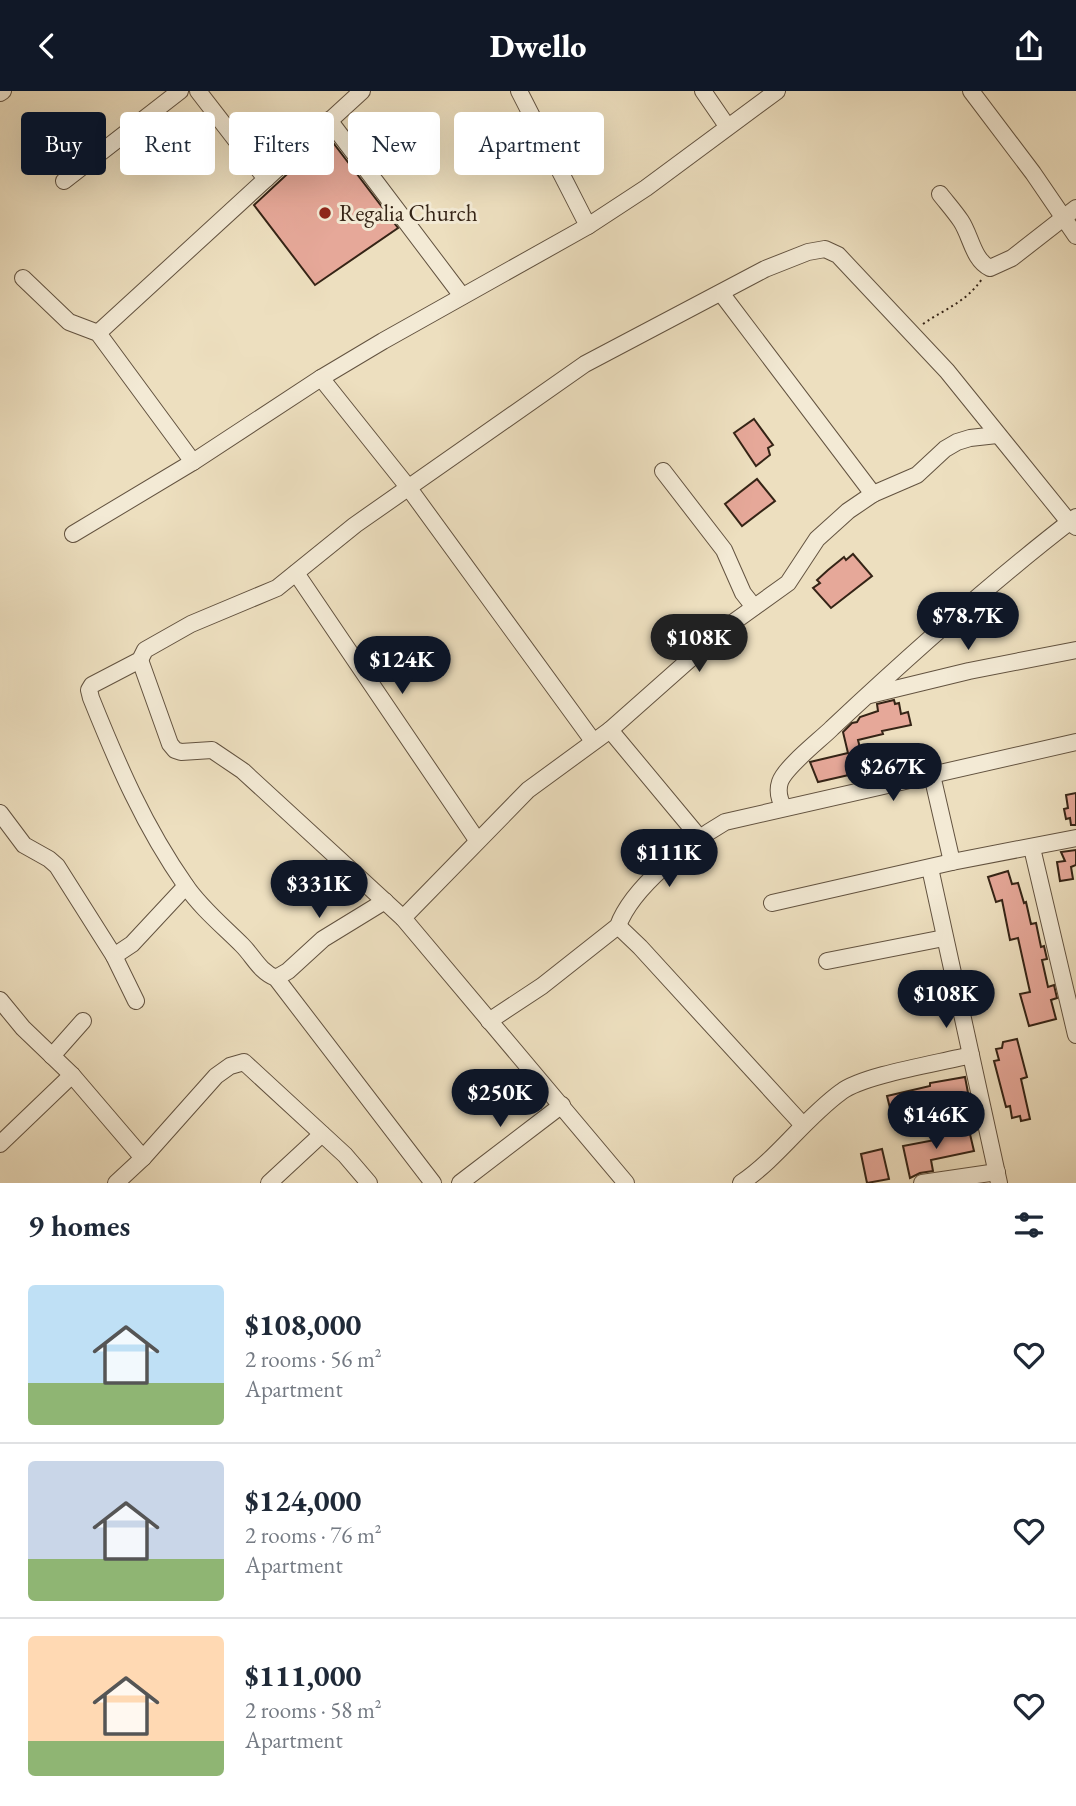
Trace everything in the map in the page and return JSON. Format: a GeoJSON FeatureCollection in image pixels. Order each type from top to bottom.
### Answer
{"type":"FeatureCollection","features":[{"type":"Feature","properties":{"kind":"street"},"geometry":{"type":"LineString","coordinates":[[64,181],[180,91]]}},
{"type":"Feature","properties":{"kind":"street"},"geometry":{"type":"LineString","coordinates":[[198,91],[267,179]]}},
{"type":"Feature","properties":{"kind":"street"},"geometry":{"type":"LineString","coordinates":[[334,116],[362,91]]}},
{"type":"Feature","properties":{"kind":"street"},"geometry":{"type":"LineString","coordinates":[[519,91],[589,226]]}},
{"type":"Feature","properties":{"kind":"street"},"geometry":{"type":"LineString","coordinates":[[703,91],[727,126]]}},
{"type":"Feature","properties":{"kind":"street"},"geometry":{"type":"LineString","coordinates":[[73,534],[193,463],[321,378],[431,312],[589,226],[646,188],[777,91]]}},
{"type":"Feature","properties":{"kind":"street"},"geometry":{"type":"LineString","coordinates":[[971,91],[1070,212],[1076,236]]}},
{"type":"Feature","properties":{"kind":"street"},"geometry":{"type":"LineString","coordinates":[[334,127],[462,296]]}},
{"type":"Feature","properties":{"kind":"street"},"geometry":{"type":"LineString","coordinates":[[99,333],[271,175]]}},
{"type":"Feature","properties":{"kind":"street"},"geometry":{"type":"LineString","coordinates":[[940,194],[961,222],[979,259],[990,268],[1012,258],[1070,212]]}},
{"type":"Feature","properties":{"kind":"street"},"geometry":{"type":"LineString","coordinates":[[433,1183],[276,978],[259,967],[246,949],[187,886],[137,806],[123,777],[91,698],[89,690],[95,682],[140,660],[145,650],[191,624],[263,595],[296,573],[355,525],[585,364],[776,265],[808,252],[825,249],[838,255],[911,332],[1074,522],[996,581],[793,764],[780,782],[783,808]]}},
{"type":"Feature","properties":{"kind":"street"},"geometry":{"type":"LineString","coordinates":[[23,278],[69,322],[99,333],[193,463]]}},
{"type":"Feature","properties":{"kind":"street"},"geometry":{"type":"LineString","coordinates":[[721,293],[873,494]]}},
{"type":"Feature","properties":{"kind":"street"},"geometry":{"type":"LineString","coordinates":[[321,378],[408,487],[593,741]]}},
{"type":"Feature","properties":{"kind":"street"},"geometry":{"type":"LineString","coordinates":[[403,918],[528,790],[610,730],[724,629],[788,583],[817,539],[848,511],[873,494],[917,475],[945,449],[957,442],[997,435]]}},
{"type":"Feature","properties":{"kind":"street"},"geometry":{"type":"LineString","coordinates":[[663,471],[723,550],[743,593],[754,607]]}},
{"type":"Feature","properties":{"kind":"street"},"geometry":{"type":"LineString","coordinates":[[296,573],[477,840]]}},
{"type":"Feature","properties":{"kind":"street"},"geometry":{"type":"LineString","coordinates":[[867,695],[1076,650]]}},
{"type":"Feature","properties":{"kind":"street"},"geometry":{"type":"LineString","coordinates":[[140,660],[170,744],[175,750],[181,752],[207,749],[218,753],[243,771],[403,918],[626,1183]]}},
{"type":"Feature","properties":{"kind":"street"},"geometry":{"type":"LineString","coordinates":[[610,730],[699,837]]}},
{"type":"Feature","properties":{"kind":"street"},"geometry":{"type":"LineString","coordinates":[[489,1021],[542,986],[618,926],[623,912],[639,892],[699,837],[725,822],[1076,742]]}},
{"type":"Feature","properties":{"kind":"street"},"geometry":{"type":"LineString","coordinates":[[932,775],[952,862]]}},
{"type":"Feature","properties":{"kind":"street"},"geometry":{"type":"LineString","coordinates":[[0,813],[24,845],[57,866],[114,956],[136,1001]]}},
{"type":"Feature","properties":{"kind":"street"},"geometry":{"type":"LineString","coordinates":[[772,903],[952,862],[1076,838]]}},
{"type":"Feature","properties":{"kind":"street"},"geometry":{"type":"LineString","coordinates":[[1032,848],[1076,1035]]}},
{"type":"Feature","properties":{"kind":"street"},"geometry":{"type":"LineString","coordinates":[[922,1183],[998,1178],[930,868]]}},
{"type":"Feature","properties":{"kind":"street"},"geometry":{"type":"LineString","coordinates":[[114,956],[132,944],[187,886]]}},
{"type":"Feature","properties":{"kind":"street"},"geometry":{"type":"LineString","coordinates":[[276,978],[288,971],[323,939],[385,901]]}},
{"type":"Feature","properties":{"kind":"street"},"geometry":{"type":"LineString","coordinates":[[618,926],[802,1125]]}},
{"type":"Feature","properties":{"kind":"street"},"geometry":{"type":"LineString","coordinates":[[827,961],[944,938]]}},
{"type":"Feature","properties":{"kind":"street"},"geometry":{"type":"LineString","coordinates":[[0,1000],[23,1028],[72,1075],[143,1157]]}},
{"type":"Feature","properties":{"kind":"street"},"geometry":{"type":"LineString","coordinates":[[52,1056],[83,1021]]}},
{"type":"Feature","properties":{"kind":"street"},"geometry":{"type":"LineString","coordinates":[[741,1183],[763,1177],[802,1125],[841,1091],[859,1082],[971,1055]]}},
{"type":"Feature","properties":{"kind":"street"},"geometry":{"type":"LineString","coordinates":[[116,1183],[216,1076],[230,1066],[243,1062],[345,1155],[369,1183]]}},
{"type":"Feature","properties":{"kind":"street"},"geometry":{"type":"LineString","coordinates":[[0,1144],[72,1075]]}},
{"type":"Feature","properties":{"kind":"street"},"geometry":{"type":"LineString","coordinates":[[460,1183],[562,1105]]}},
{"type":"Feature","properties":{"kind":"street"},"geometry":{"type":"LineString","coordinates":[[269,1183],[322,1135]]}},
{"type":"Feature","properties":{"kind":"path"},"geometry":{"type":"LineString","coordinates":[[911,332],[958,304],[973,291],[990,268]]}},
{"type":"Feature","properties":{"kind":"building","name":"Regalia Church"},"geometry":{"type":"Polygon","coordinates":[[[334,144],[348,162],[348,175],[358,175],[398,228],[315,285],[254,205],[286,175],[334,175],[334,144]]]}},
{"type":"Feature","properties":{"kind":"building"},"geometry":{"type":"Polygon","coordinates":[[[754,419],[773,445],[768,448],[770,455],[756,466],[734,433],[754,419]]]}},
{"type":"Feature","properties":{"kind":"building"},"geometry":{"type":"Polygon","coordinates":[[[757,479],[775,501],[742,526],[725,504],[757,479]]]}},
{"type":"Feature","properties":{"kind":"building"},"geometry":{"type":"Polygon","coordinates":[[[853,554],[872,576],[831,608],[813,588],[820,583],[817,580],[828,570],[844,557],[846,560],[853,554]]]}},
{"type":"Feature","properties":{"kind":"building"},"geometry":{"type":"Polygon","coordinates":[[[894,700],[895,704],[899,703],[901,714],[908,712],[911,725],[882,731],[883,734],[858,740],[863,760],[860,761],[862,772],[818,782],[810,762],[848,753],[843,732],[860,717],[878,711],[877,704],[894,700]]]}},
{"type":"Feature","properties":{"kind":"building"},"geometry":{"type":"Polygon","coordinates":[[[1076,793],[1076,825],[1071,825],[1070,818],[1066,819],[1064,809],[1068,808],[1066,795],[1076,793]]]}},
{"type":"Feature","properties":{"kind":"building"},"geometry":{"type":"Polygon","coordinates":[[[1076,850],[1076,865],[1071,867],[1073,879],[1060,881],[1057,862],[1065,861],[1061,852],[1076,850]]]}},
{"type":"Feature","properties":{"kind":"building"},"geometry":{"type":"Polygon","coordinates":[[[1008,871],[1012,884],[1018,883],[1031,924],[1036,923],[1041,947],[1044,946],[1047,959],[1042,960],[1048,987],[1054,985],[1057,998],[1051,1000],[1056,1019],[1029,1026],[1020,994],[1030,992],[1018,938],[1010,940],[1002,900],[996,902],[988,877],[1008,871]]]}},
{"type":"Feature","properties":{"kind":"building"},"geometry":{"type":"Polygon","coordinates":[[[1017,1039],[1027,1077],[1021,1079],[1030,1119],[1021,1121],[1020,1116],[1012,1118],[1010,1106],[1006,1107],[994,1061],[999,1060],[996,1049],[1002,1048],[1003,1042],[1017,1039]]]}},
{"type":"Feature","properties":{"kind":"building"},"geometry":{"type":"Polygon","coordinates":[[[965,1077],[969,1098],[920,1106],[921,1110],[892,1116],[887,1096],[930,1086],[930,1083],[965,1077]]]}},
{"type":"Feature","properties":{"kind":"building"},"geometry":{"type":"Polygon","coordinates":[[[969,1130],[974,1151],[931,1160],[933,1171],[910,1178],[903,1146],[969,1130]]]}},
{"type":"Feature","properties":{"kind":"building"},"geometry":{"type":"Polygon","coordinates":[[[882,1149],[889,1179],[867,1183],[861,1154],[882,1149]]]}},
{"type":"Feature","properties":{"kind":"place","name":"Regalia Church"},"geometry":{"type":"Point","coordinates":[325,213]}}]}
